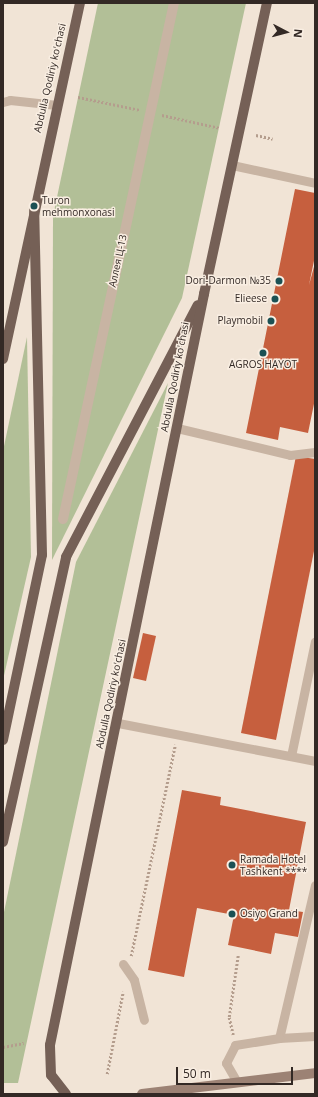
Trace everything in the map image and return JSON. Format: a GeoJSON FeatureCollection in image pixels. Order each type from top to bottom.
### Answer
{"type":"FeatureCollection","features":[{"type":"Feature","properties":{"kind":"main road","name":"Abdulla Qodiriy ko'chasi"},"geometry":{"type":"LineString","coordinates":[[3,359],[34,206],[80,3]]}},
{"type":"Feature","properties":{"kind":"main road","name":"Abdulla Qodiriy ko'chasi"},"geometry":{"type":"LineString","coordinates":[[66,1094],[51,1075],[50,1045],[118,723],[204,294],[267,3]]}},
{"type":"Feature","properties":{"kind":"main road","name":"Abdulla Qodiriy ko'chasi"},"geometry":{"type":"LineString","coordinates":[[3,740],[42,556],[34,206]]}},
{"type":"Feature","properties":{"kind":"main road","name":"Abdulla Qodiriy ko'chasi"},"geometry":{"type":"LineString","coordinates":[[3,842],[66,557],[204,294]]}},
{"type":"Feature","properties":{"kind":"main road"},"geometry":{"type":"LineString","coordinates":[[142,1094],[315,1073]]}},
{"type":"Feature","properties":{"kind":"street","name":"Аллея Ц-13"},"geometry":{"type":"LineString","coordinates":[[63,520],[174,3]]}},
{"type":"Feature","properties":{"kind":"lane"},"geometry":{"type":"LineString","coordinates":[[3,102],[10,100],[57,105]]}},
{"type":"Feature","properties":{"kind":"lane"},"geometry":{"type":"LineString","coordinates":[[232,165],[315,183]]}},
{"type":"Feature","properties":{"kind":"lane"},"geometry":{"type":"LineString","coordinates":[[177,428],[290,455],[315,452]]}},
{"type":"Feature","properties":{"kind":"lane"},"geometry":{"type":"LineString","coordinates":[[291,756],[315,641]]}},
{"type":"Feature","properties":{"kind":"lane"},"geometry":{"type":"LineString","coordinates":[[118,723],[177,733],[315,761]]}},
{"type":"Feature","properties":{"kind":"lane"},"geometry":{"type":"LineString","coordinates":[[279,1038],[315,885]]}},
{"type":"Feature","properties":{"kind":"lane"},"geometry":{"type":"LineString","coordinates":[[126,966],[134,980],[144,1020]]}},
{"type":"Feature","properties":{"kind":"lane"},"geometry":{"type":"LineString","coordinates":[[237,1082],[226,1063],[235,1045],[279,1038],[315,1036]]}},
{"type":"Feature","properties":{"kind":"path"},"geometry":{"type":"LineString","coordinates":[[256,136],[273,139]]}},
{"type":"Feature","properties":{"kind":"path"},"geometry":{"type":"LineString","coordinates":[[107,1074],[126,966],[177,733]]}},
{"type":"Feature","properties":{"kind":"path"},"geometry":{"type":"LineString","coordinates":[[235,1045],[229,1017],[238,955]]}},
{"type":"Feature","properties":{"kind":"path"},"geometry":{"type":"LineString","coordinates":[[3,1047],[24,1043]]}},
{"type":"Feature","properties":{"kind":"green space"},"geometry":{"type":"Polygon","coordinates":[[[98,3],[246,3],[182,298],[52,560],[53,216],[98,3]]]}},
{"type":"Feature","properties":{"kind":"green space"},"geometry":{"type":"Polygon","coordinates":[[[27,337],[31,557],[3,680],[3,451],[27,337]]]}},
{"type":"Feature","properties":{"kind":"green space"},"geometry":{"type":"Polygon","coordinates":[[[168,383],[18,1083],[3,1083],[3,917],[76,562],[168,383]]]}},
{"type":"Feature","properties":{"kind":"building"},"geometry":{"type":"Polygon","coordinates":[[[295,189],[315,193],[315,256],[309,285],[315,263],[315,399],[308,433],[280,427],[278,440],[246,433],[295,189]]]}},
{"type":"Feature","properties":{"kind":"building"},"geometry":{"type":"Polygon","coordinates":[[[296,456],[315,459],[315,546],[276,740],[241,733],[296,456]]]}},
{"type":"Feature","properties":{"kind":"building"},"geometry":{"type":"Polygon","coordinates":[[[143,633],[156,636],[146,681],[133,678],[143,633]]]}},
{"type":"Feature","properties":{"kind":"building","name":"Ramada Hotel Tashkent ****"},"geometry":{"type":"Polygon","coordinates":[[[182,790],[221,797],[220,805],[306,822],[289,910],[303,912],[298,937],[275,933],[271,954],[228,945],[234,915],[197,908],[184,977],[148,970],[182,790]]]}},
{"type":"Feature","properties":{"kind":"place","name":"Turon mehmonxonasi"},"geometry":{"type":"Point","coordinates":[34,206]}},
{"type":"Feature","properties":{"kind":"place","name":"Dori-Darmon №35"},"geometry":{"type":"Point","coordinates":[279,281]}},
{"type":"Feature","properties":{"kind":"place","name":"Elieese"},"geometry":{"type":"Point","coordinates":[275,299]}},
{"type":"Feature","properties":{"kind":"place","name":"Playmobil"},"geometry":{"type":"Point","coordinates":[271,321]}},
{"type":"Feature","properties":{"kind":"place","name":"AGROS HAYOT"},"geometry":{"type":"Point","coordinates":[263,353]}},
{"type":"Feature","properties":{"kind":"place","name":"Ramada Hotel Tashkent ****"},"geometry":{"type":"Point","coordinates":[232,865]}},
{"type":"Feature","properties":{"kind":"place","name":"Osiyo Grand"},"geometry":{"type":"Point","coordinates":[232,914]}}]}
